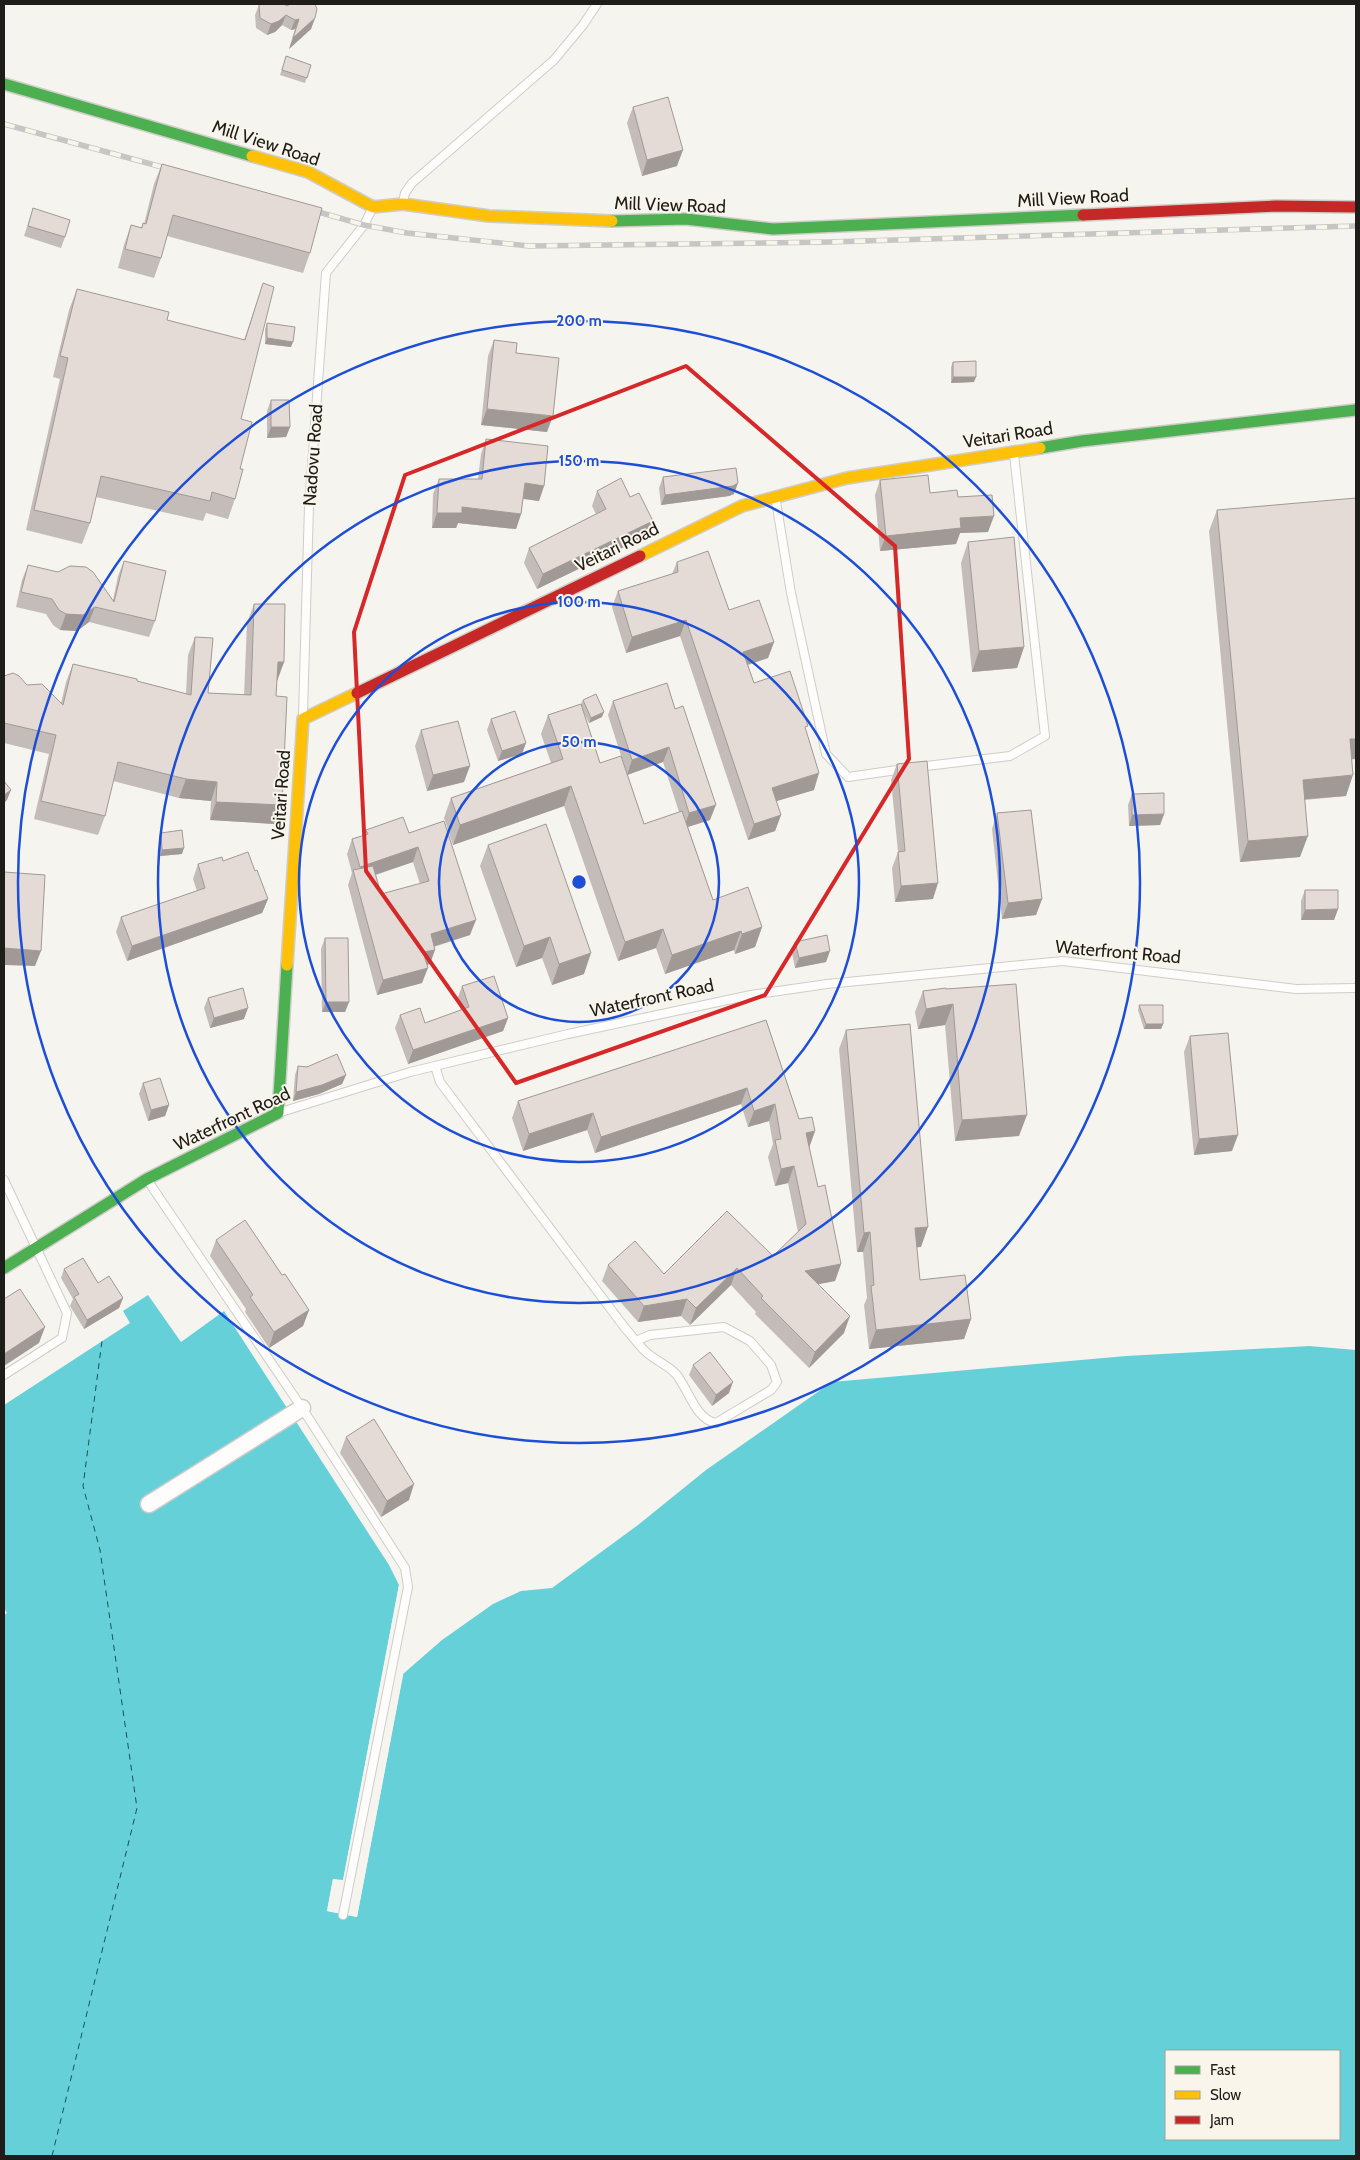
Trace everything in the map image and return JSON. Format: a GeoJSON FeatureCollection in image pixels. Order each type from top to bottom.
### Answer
{"type":"FeatureCollection","features":[{"type":"Feature","properties":{"kind":"main road","name":"Mill View Road"},"geometry":{"type":"LineString","coordinates":[[4,84],[308,172],[372,207],[403,204],[489,216],[599,221],[686,219],[773,228],[1276,206],[1356,207]]}},
{"type":"Feature","properties":{"kind":"main road","name":"Veitari Road"},"geometry":{"type":"LineString","coordinates":[[278,1113],[303,719],[742,506],[847,478],[1082,441],[1356,410]]}},
{"type":"Feature","properties":{"kind":"main road","name":"Waterfront Road"},"geometry":{"type":"LineString","coordinates":[[4,1268],[147,1179],[278,1113]]}},
{"type":"Feature","properties":{"kind":"street"},"geometry":{"type":"LineString","coordinates":[[149,1504],[302,1408]]}},
{"type":"Feature","properties":{"kind":"lane"},"geometry":{"type":"LineString","coordinates":[[403,204],[405,193],[412,183],[554,60],[583,25],[597,4]]}},
{"type":"Feature","properties":{"kind":"lane","name":"Nadovu Road"},"geometry":{"type":"LineString","coordinates":[[303,719],[308,506],[326,273],[364,225],[372,207]]}},
{"type":"Feature","properties":{"kind":"lane"},"geometry":{"type":"LineString","coordinates":[[776,497],[790,593],[826,754],[848,777],[1010,756],[1045,736],[1014,452]]}},
{"type":"Feature","properties":{"kind":"lane","name":"Waterfront Road"},"geometry":{"type":"LineString","coordinates":[[278,1113],[435,1066],[568,1034],[751,995],[826,984],[1063,961],[1296,988],[1356,988]]}},
{"type":"Feature","properties":{"kind":"lane"},"geometry":{"type":"LineString","coordinates":[[435,1066],[440,1082],[636,1341],[646,1352],[675,1373],[689,1393],[699,1413],[707,1421],[716,1423],[771,1390],[777,1382],[770,1365],[750,1341],[724,1327],[650,1335],[636,1341]]}},
{"type":"Feature","properties":{"kind":"lane"},"geometry":{"type":"LineString","coordinates":[[147,1179],[302,1408],[406,1568],[408,1587],[343,1915]]}},
{"type":"Feature","properties":{"kind":"lane"},"geometry":{"type":"LineString","coordinates":[[4,1180],[67,1313],[62,1338],[4,1375]]}},
{"type":"Feature","properties":{"kind":"highlighted area"},"geometry":{"type":"Polygon","coordinates":[[[686,366],[895,546],[909,759],[765,995],[516,1083],[366,871],[354,632],[405,475],[686,366]]]}},
{"type":"Feature","properties":{"kind":"water"},"geometry":{"type":"Polygon","coordinates":[[[148,1295],[181,1342],[224,1311],[287,1408],[145,1497],[295,1420],[389,1565],[399,1585],[343,1881],[333,1879],[327,1911],[357,1917],[403,1674],[442,1640],[493,1604],[521,1591],[552,1588],[638,1525],[706,1470],[832,1382],[1126,1356],[1309,1346],[1356,1350],[1356,2156],[4,2156],[4,1615],[7,1613],[4,1608],[4,1405],[130,1323],[123,1311],[148,1295]]]}},
{"type":"Feature","properties":{"kind":"pier"},"geometry":{"type":"Polygon","coordinates":[[[399,1585],[402,1586],[400,1599],[346,1881],[343,1883],[335,1882],[330,1909],[355,1914],[400,1674],[404,1670],[357,1917],[327,1911],[333,1879],[343,1880],[399,1585]]]}},
{"type":"Feature","properties":{"kind":"building"},"geometry":{"type":"Polygon","coordinates":[[[284,4],[287,6],[290,4],[315,4],[317,9],[315,18],[293,38],[299,19],[295,20],[286,15],[279,21],[271,24],[260,18],[259,5],[284,4]]]}},
{"type":"Feature","properties":{"kind":"building"},"geometry":{"type":"Polygon","coordinates":[[[286,56],[311,65],[307,78],[282,70],[286,56]]]}},
{"type":"Feature","properties":{"kind":"building"},"geometry":{"type":"Polygon","coordinates":[[[668,97],[683,150],[647,160],[633,107],[668,97]]]}},
{"type":"Feature","properties":{"kind":"building"},"geometry":{"type":"Polygon","coordinates":[[[162,164],[322,208],[310,253],[173,215],[161,258],[125,249],[131,225],[142,228],[143,223],[146,224],[162,164]]]}},
{"type":"Feature","properties":{"kind":"building"},"geometry":{"type":"Polygon","coordinates":[[[33,208],[70,220],[65,237],[28,226],[33,208]]]}},
{"type":"Feature","properties":{"kind":"building"},"geometry":{"type":"Polygon","coordinates":[[[263,283],[274,287],[241,419],[252,422],[240,469],[243,469],[235,499],[212,492],[210,501],[101,476],[90,523],[34,510],[68,358],[60,356],[77,289],[169,312],[167,320],[245,340],[263,283]]]}},
{"type":"Feature","properties":{"kind":"building"},"geometry":{"type":"Polygon","coordinates":[[[267,323],[295,327],[293,342],[267,338],[267,323]]]}},
{"type":"Feature","properties":{"kind":"building"},"geometry":{"type":"Polygon","coordinates":[[[494,340],[517,343],[516,353],[559,358],[553,416],[487,409],[494,340]]]}},
{"type":"Feature","properties":{"kind":"building"},"geometry":{"type":"Polygon","coordinates":[[[976,361],[976,377],[953,377],[953,362],[976,361]]]}},
{"type":"Feature","properties":{"kind":"building"},"geometry":{"type":"Polygon","coordinates":[[[271,400],[289,400],[290,427],[271,427],[271,400]]]}},
{"type":"Feature","properties":{"kind":"building"},"geometry":{"type":"Polygon","coordinates":[[[486,439],[548,446],[544,486],[525,483],[521,514],[462,507],[462,513],[437,513],[439,479],[482,479],[486,439]]]}},
{"type":"Feature","properties":{"kind":"building"},"geometry":{"type":"Polygon","coordinates":[[[736,468],[738,483],[733,486],[665,495],[663,477],[736,468]]]}},
{"type":"Feature","properties":{"kind":"building"},"geometry":{"type":"Polygon","coordinates":[[[928,475],[930,493],[957,490],[958,497],[992,495],[994,516],[960,518],[961,528],[886,536],[880,480],[928,475]]]}},
{"type":"Feature","properties":{"kind":"building"},"geometry":{"type":"Polygon","coordinates":[[[621,478],[630,497],[639,493],[653,521],[543,574],[529,548],[606,509],[597,491],[621,478]]]}},
{"type":"Feature","properties":{"kind":"building"},"geometry":{"type":"Polygon","coordinates":[[[1356,498],[1356,739],[1350,739],[1353,775],[1303,780],[1308,836],[1248,841],[1217,510],[1356,498]]]}},
{"type":"Feature","properties":{"kind":"building"},"geometry":{"type":"Polygon","coordinates":[[[1014,537],[1024,647],[979,651],[968,542],[1014,537]]]}},
{"type":"Feature","properties":{"kind":"building"},"geometry":{"type":"Polygon","coordinates":[[[708,551],[729,610],[759,600],[774,642],[743,652],[754,683],[790,671],[808,726],[805,727],[819,773],[772,788],[781,815],[754,824],[686,620],[632,637],[618,591],[678,572],[677,562],[708,551]]]}},
{"type":"Feature","properties":{"kind":"building"},"geometry":{"type":"Polygon","coordinates":[[[124,561],[166,571],[155,621],[95,607],[83,615],[66,614],[59,610],[52,599],[21,592],[28,565],[58,572],[70,566],[86,567],[93,572],[114,602],[124,561]]]}},
{"type":"Feature","properties":{"kind":"building"},"geometry":{"type":"Polygon","coordinates":[[[254,604],[285,604],[284,662],[278,662],[276,696],[287,697],[282,805],[216,802],[217,782],[186,779],[118,762],[105,816],[41,801],[56,735],[4,723],[4,676],[13,673],[19,676],[27,685],[42,684],[63,705],[73,664],[137,679],[137,681],[191,695],[195,637],[213,638],[208,693],[251,695],[254,604]]]}},
{"type":"Feature","properties":{"kind":"building"},"geometry":{"type":"Polygon","coordinates":[[[667,683],[675,709],[683,706],[716,805],[689,813],[669,747],[632,760],[613,701],[667,683]]]}},
{"type":"Feature","properties":{"kind":"building"},"geometry":{"type":"Polygon","coordinates":[[[596,694],[604,712],[591,718],[583,700],[596,694]]]}},
{"type":"Feature","properties":{"kind":"building"},"geometry":{"type":"Polygon","coordinates":[[[581,704],[600,763],[621,756],[644,824],[682,811],[713,900],[748,887],[762,927],[742,934],[741,931],[672,955],[663,929],[625,942],[571,786],[460,825],[451,798],[563,759],[548,715],[581,704]]]}},
{"type":"Feature","properties":{"kind":"building"},"geometry":{"type":"Polygon","coordinates":[[[515,711],[526,743],[502,751],[491,719],[515,711]]]}},
{"type":"Feature","properties":{"kind":"building"},"geometry":{"type":"Polygon","coordinates":[[[458,721],[470,766],[433,775],[421,730],[458,721]]]}},
{"type":"Feature","properties":{"kind":"building"},"geometry":{"type":"Polygon","coordinates":[[[927,761],[938,883],[901,886],[898,852],[905,851],[897,764],[927,761]]]}},
{"type":"Feature","properties":{"kind":"building"},"geometry":{"type":"Polygon","coordinates":[[[4,781],[11,790],[4,795],[4,781]]]}},
{"type":"Feature","properties":{"kind":"building"},"geometry":{"type":"Polygon","coordinates":[[[1164,793],[1164,814],[1132,815],[1132,794],[1164,793]]]}},
{"type":"Feature","properties":{"kind":"building"},"geometry":{"type":"Polygon","coordinates":[[[1031,810],[1042,899],[1008,903],[997,813],[1031,810]]]}},
{"type":"Feature","properties":{"kind":"building"},"geometry":{"type":"Polygon","coordinates":[[[403,817],[409,833],[444,821],[476,920],[431,934],[435,950],[423,952],[428,968],[383,980],[353,870],[373,866],[381,894],[429,881],[418,847],[360,867],[352,839],[368,834],[366,830],[403,817]]]}},
{"type":"Feature","properties":{"kind":"building"},"geometry":{"type":"Polygon","coordinates":[[[546,824],[591,953],[559,964],[550,937],[524,946],[488,845],[546,824]]]}},
{"type":"Feature","properties":{"kind":"building"},"geometry":{"type":"Polygon","coordinates":[[[182,830],[184,848],[162,850],[161,833],[182,830]]]}},
{"type":"Feature","properties":{"kind":"building"},"geometry":{"type":"Polygon","coordinates":[[[248,852],[268,899],[132,946],[121,917],[205,888],[198,864],[222,857],[223,861],[248,852]]]}},
{"type":"Feature","properties":{"kind":"building"},"geometry":{"type":"Polygon","coordinates":[[[4,872],[45,875],[41,951],[4,948],[4,872]]]}},
{"type":"Feature","properties":{"kind":"building"},"geometry":{"type":"Polygon","coordinates":[[[1305,890],[1338,890],[1338,909],[1305,910],[1305,890]]]}},
{"type":"Feature","properties":{"kind":"building"},"geometry":{"type":"Polygon","coordinates":[[[827,935],[830,951],[799,958],[795,942],[827,935]]]}},
{"type":"Feature","properties":{"kind":"building"},"geometry":{"type":"Polygon","coordinates":[[[325,938],[348,938],[349,1002],[326,1002],[325,938]]]}},
{"type":"Feature","properties":{"kind":"building"},"geometry":{"type":"Polygon","coordinates":[[[494,976],[508,1018],[413,1050],[400,1015],[420,1008],[425,1023],[469,1007],[462,986],[494,976]]]}},
{"type":"Feature","properties":{"kind":"building"},"geometry":{"type":"Polygon","coordinates":[[[1016,984],[1027,1115],[962,1120],[953,1004],[926,1009],[923,991],[1016,984]]]}},
{"type":"Feature","properties":{"kind":"building"},"geometry":{"type":"Polygon","coordinates":[[[243,988],[248,1008],[214,1018],[208,998],[243,988]]]}},
{"type":"Feature","properties":{"kind":"building"},"geometry":{"type":"Polygon","coordinates":[[[1139,1005],[1163,1005],[1163,1024],[1146,1024],[1139,1005]]]}},
{"type":"Feature","properties":{"kind":"building"},"geometry":{"type":"Polygon","coordinates":[[[766,1020],[799,1119],[812,1117],[815,1131],[806,1133],[818,1187],[825,1185],[841,1264],[805,1271],[850,1316],[815,1352],[761,1298],[763,1296],[737,1268],[696,1308],[687,1299],[644,1306],[608,1265],[635,1241],[664,1274],[727,1211],[773,1256],[806,1224],[794,1166],[781,1169],[775,1140],[781,1139],[775,1104],[754,1111],[747,1088],[601,1137],[593,1113],[529,1134],[518,1101],[766,1020]]]}},
{"type":"Feature","properties":{"kind":"building"},"geometry":{"type":"Polygon","coordinates":[[[910,1024],[928,1227],[915,1228],[920,1280],[965,1275],[971,1319],[876,1330],[871,1286],[874,1285],[870,1232],[864,1233],[846,1030],[910,1024]]]}},
{"type":"Feature","properties":{"kind":"building"},"geometry":{"type":"Polygon","coordinates":[[[1228,1033],[1238,1135],[1199,1139],[1190,1036],[1228,1033]]]}},
{"type":"Feature","properties":{"kind":"building"},"geometry":{"type":"Polygon","coordinates":[[[337,1054],[346,1075],[322,1085],[296,1092],[298,1066],[307,1067],[337,1054]]]}},
{"type":"Feature","properties":{"kind":"building"},"geometry":{"type":"Polygon","coordinates":[[[160,1078],[169,1105],[151,1110],[143,1083],[160,1078]]]}},
{"type":"Feature","properties":{"kind":"building"},"geometry":{"type":"Polygon","coordinates":[[[245,1220],[282,1275],[285,1274],[309,1310],[274,1332],[250,1297],[253,1295],[216,1240],[245,1220]]]}},
{"type":"Feature","properties":{"kind":"building"},"geometry":{"type":"Polygon","coordinates":[[[83,1258],[98,1283],[109,1276],[123,1298],[87,1320],[74,1297],[79,1294],[64,1269],[83,1258]]]}},
{"type":"Feature","properties":{"kind":"building"},"geometry":{"type":"Polygon","coordinates":[[[20,1289],[45,1327],[4,1354],[4,1299],[20,1289]]]}},
{"type":"Feature","properties":{"kind":"building"},"geometry":{"type":"Polygon","coordinates":[[[710,1352],[733,1382],[716,1395],[693,1365],[710,1352]]]}},
{"type":"Feature","properties":{"kind":"building"},"geometry":{"type":"Polygon","coordinates":[[[374,1419],[414,1484],[387,1501],[346,1437],[374,1419]]]}},
{"type":"Feature","properties":{"kind":"ferry route"},"geometry":{"type":"LineString","coordinates":[[52,2156],[137,1808],[100,1550],[83,1486],[102,1341]]}},
{"type":"Feature","properties":{"kind":"railway"},"geometry":{"type":"LineString","coordinates":[[4,124],[173,170]]}},
{"type":"Feature","properties":{"kind":"railway"},"geometry":{"type":"LineString","coordinates":[[308,209],[364,225],[407,233],[529,246],[830,242],[1356,226]]}},
{"type":"Feature","properties":{"kind":"traffic: fast"},"geometry":{"type":"LineString","coordinates":[[4,84],[252,156]]}},
{"type":"Feature","properties":{"kind":"traffic: fast"},"geometry":{"type":"LineString","coordinates":[[612,221],[686,219],[773,229],[1083,215]]}},
{"type":"Feature","properties":{"kind":"traffic: fast"},"geometry":{"type":"LineString","coordinates":[[1040,448],[1082,441],[1356,410]]}},
{"type":"Feature","properties":{"kind":"traffic: fast"},"geometry":{"type":"LineString","coordinates":[[4,1268],[147,1179],[278,1113],[287,965]]}},
{"type":"Feature","properties":{"kind":"traffic: slow"},"geometry":{"type":"LineString","coordinates":[[252,156],[308,172],[373,207],[403,204],[489,216],[612,221]]}},
{"type":"Feature","properties":{"kind":"traffic: slow"},"geometry":{"type":"LineString","coordinates":[[640,556],[742,506],[847,478],[1040,448]]}},
{"type":"Feature","properties":{"kind":"traffic: slow"},"geometry":{"type":"LineString","coordinates":[[287,965],[303,719],[357,693]]}},
{"type":"Feature","properties":{"kind":"traffic: jam"},"geometry":{"type":"LineString","coordinates":[[1083,215],[1276,206],[1356,207]]}},
{"type":"Feature","properties":{"kind":"traffic: jam"},"geometry":{"type":"LineString","coordinates":[[357,693],[640,556]]}}]}
